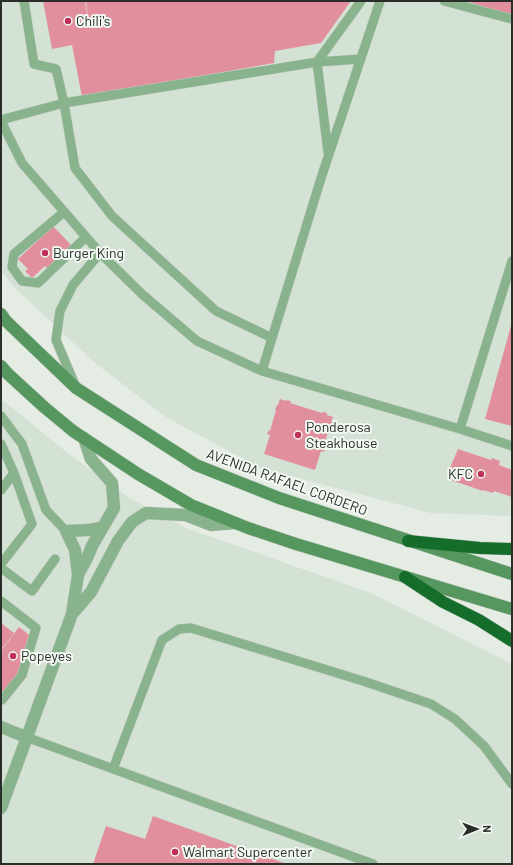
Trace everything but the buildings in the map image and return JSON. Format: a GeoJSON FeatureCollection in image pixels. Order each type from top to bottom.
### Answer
{"type":"FeatureCollection","features":[{"type":"Feature","properties":{"kind":"highway"},"geometry":{"type":"LineString","coordinates":[[408,541],[480,548],[512,549]]}},
{"type":"Feature","properties":{"kind":"highway"},"geometry":{"type":"LineString","coordinates":[[405,577],[443,602],[479,620],[512,641]]}},
{"type":"Feature","properties":{"kind":"main road","name":"AVENIDA RAFAEL CORDERO"},"geometry":{"type":"LineString","coordinates":[[1,314],[6,321],[76,388],[196,465],[279,498],[512,574]]}},
{"type":"Feature","properties":{"kind":"main road"},"geometry":{"type":"LineString","coordinates":[[1,366],[44,407],[73,431],[138,474],[191,505],[235,523],[296,544],[512,609]]}},
{"type":"Feature","properties":{"kind":"street"},"geometry":{"type":"LineString","coordinates":[[78,575],[92,546],[114,508],[112,483],[91,458],[84,438]]}},
{"type":"Feature","properties":{"kind":"street"},"geometry":{"type":"LineString","coordinates":[[72,614],[91,592],[118,541],[132,522],[146,513],[185,515],[211,524],[235,523]]}},
{"type":"Feature","properties":{"kind":"street"},"geometry":{"type":"LineString","coordinates":[[1,808],[72,614],[78,575],[75,550],[66,531],[89,530],[103,527]]}},
{"type":"Feature","properties":{"kind":"street"},"geometry":{"type":"LineString","coordinates":[[1,727],[26,737]]}},
{"type":"Feature","properties":{"kind":"lane"},"geometry":{"type":"LineString","coordinates":[[24,1],[34,64],[56,69],[76,168],[112,216],[216,311],[272,338]]}},
{"type":"Feature","properties":{"kind":"lane"},"geometry":{"type":"LineString","coordinates":[[328,154],[317,62],[361,1]]}},
{"type":"Feature","properties":{"kind":"lane"},"geometry":{"type":"LineString","coordinates":[[262,372],[328,154],[380,1]]}},
{"type":"Feature","properties":{"kind":"lane"},"geometry":{"type":"LineString","coordinates":[[444,1],[512,19]]}},
{"type":"Feature","properties":{"kind":"lane"},"geometry":{"type":"LineString","coordinates":[[361,59],[317,62],[64,103],[1,120],[22,163],[100,254],[143,295],[197,341],[262,372],[460,429],[512,446]]}},
{"type":"Feature","properties":{"kind":"lane"},"geometry":{"type":"LineString","coordinates":[[64,212],[14,254],[12,267],[22,281],[38,283],[86,237]]}},
{"type":"Feature","properties":{"kind":"lane"},"geometry":{"type":"LineString","coordinates":[[76,388],[56,340],[60,311],[73,285],[100,254]]}},
{"type":"Feature","properties":{"kind":"lane"},"geometry":{"type":"LineString","coordinates":[[460,429],[512,261]]}},
{"type":"Feature","properties":{"kind":"lane"},"geometry":{"type":"LineString","coordinates":[[1,416],[22,444],[46,510],[66,531]]}},
{"type":"Feature","properties":{"kind":"lane"},"geometry":{"type":"LineString","coordinates":[[1,444],[14,473],[32,524],[1,564]]}},
{"type":"Feature","properties":{"kind":"lane"},"geometry":{"type":"LineString","coordinates":[[1,490],[14,473]]}},
{"type":"Feature","properties":{"kind":"lane"},"geometry":{"type":"LineString","coordinates":[[1,568],[32,591],[56,559]]}},
{"type":"Feature","properties":{"kind":"lane"},"geometry":{"type":"LineString","coordinates":[[1,601],[36,628],[22,675],[1,700]]}},
{"type":"Feature","properties":{"kind":"lane"},"geometry":{"type":"LineString","coordinates":[[113,769],[162,640],[179,629],[191,628],[363,681],[431,704],[455,719],[484,746],[512,784]]}},
{"type":"Feature","properties":{"kind":"lane"},"geometry":{"type":"LineString","coordinates":[[26,737],[373,864]]}},
{"type":"Feature","properties":{"kind":"shaded area"},"geometry":{"type":"Polygon","coordinates":[[[1,1],[512,1],[512,516],[431,513],[260,468],[166,417],[95,363],[14,287],[1,271],[1,1]]]}},
{"type":"Feature","properties":{"kind":"shaded area"},"geometry":{"type":"Polygon","coordinates":[[[1,399],[69,454],[131,499],[186,528],[371,593],[510,663],[512,666],[512,864],[1,864],[1,399]]]}},
{"type":"Feature","properties":{"kind":"place","name":"Chili's"},"geometry":{"type":"Point","coordinates":[68,21]}},
{"type":"Feature","properties":{"kind":"place","name":"Burger King"},"geometry":{"type":"Point","coordinates":[45,253]}},
{"type":"Feature","properties":{"kind":"place","name":"Ponderosa Steakhouse"},"geometry":{"type":"Point","coordinates":[298,435]}},
{"type":"Feature","properties":{"kind":"place","name":"KFC"},"geometry":{"type":"Point","coordinates":[481,474]}},
{"type":"Feature","properties":{"kind":"place","name":"Popeyes"},"geometry":{"type":"Point","coordinates":[13,656]}},
{"type":"Feature","properties":{"kind":"place","name":"Walmart Supercenter"},"geometry":{"type":"Point","coordinates":[175,852]}}]}
